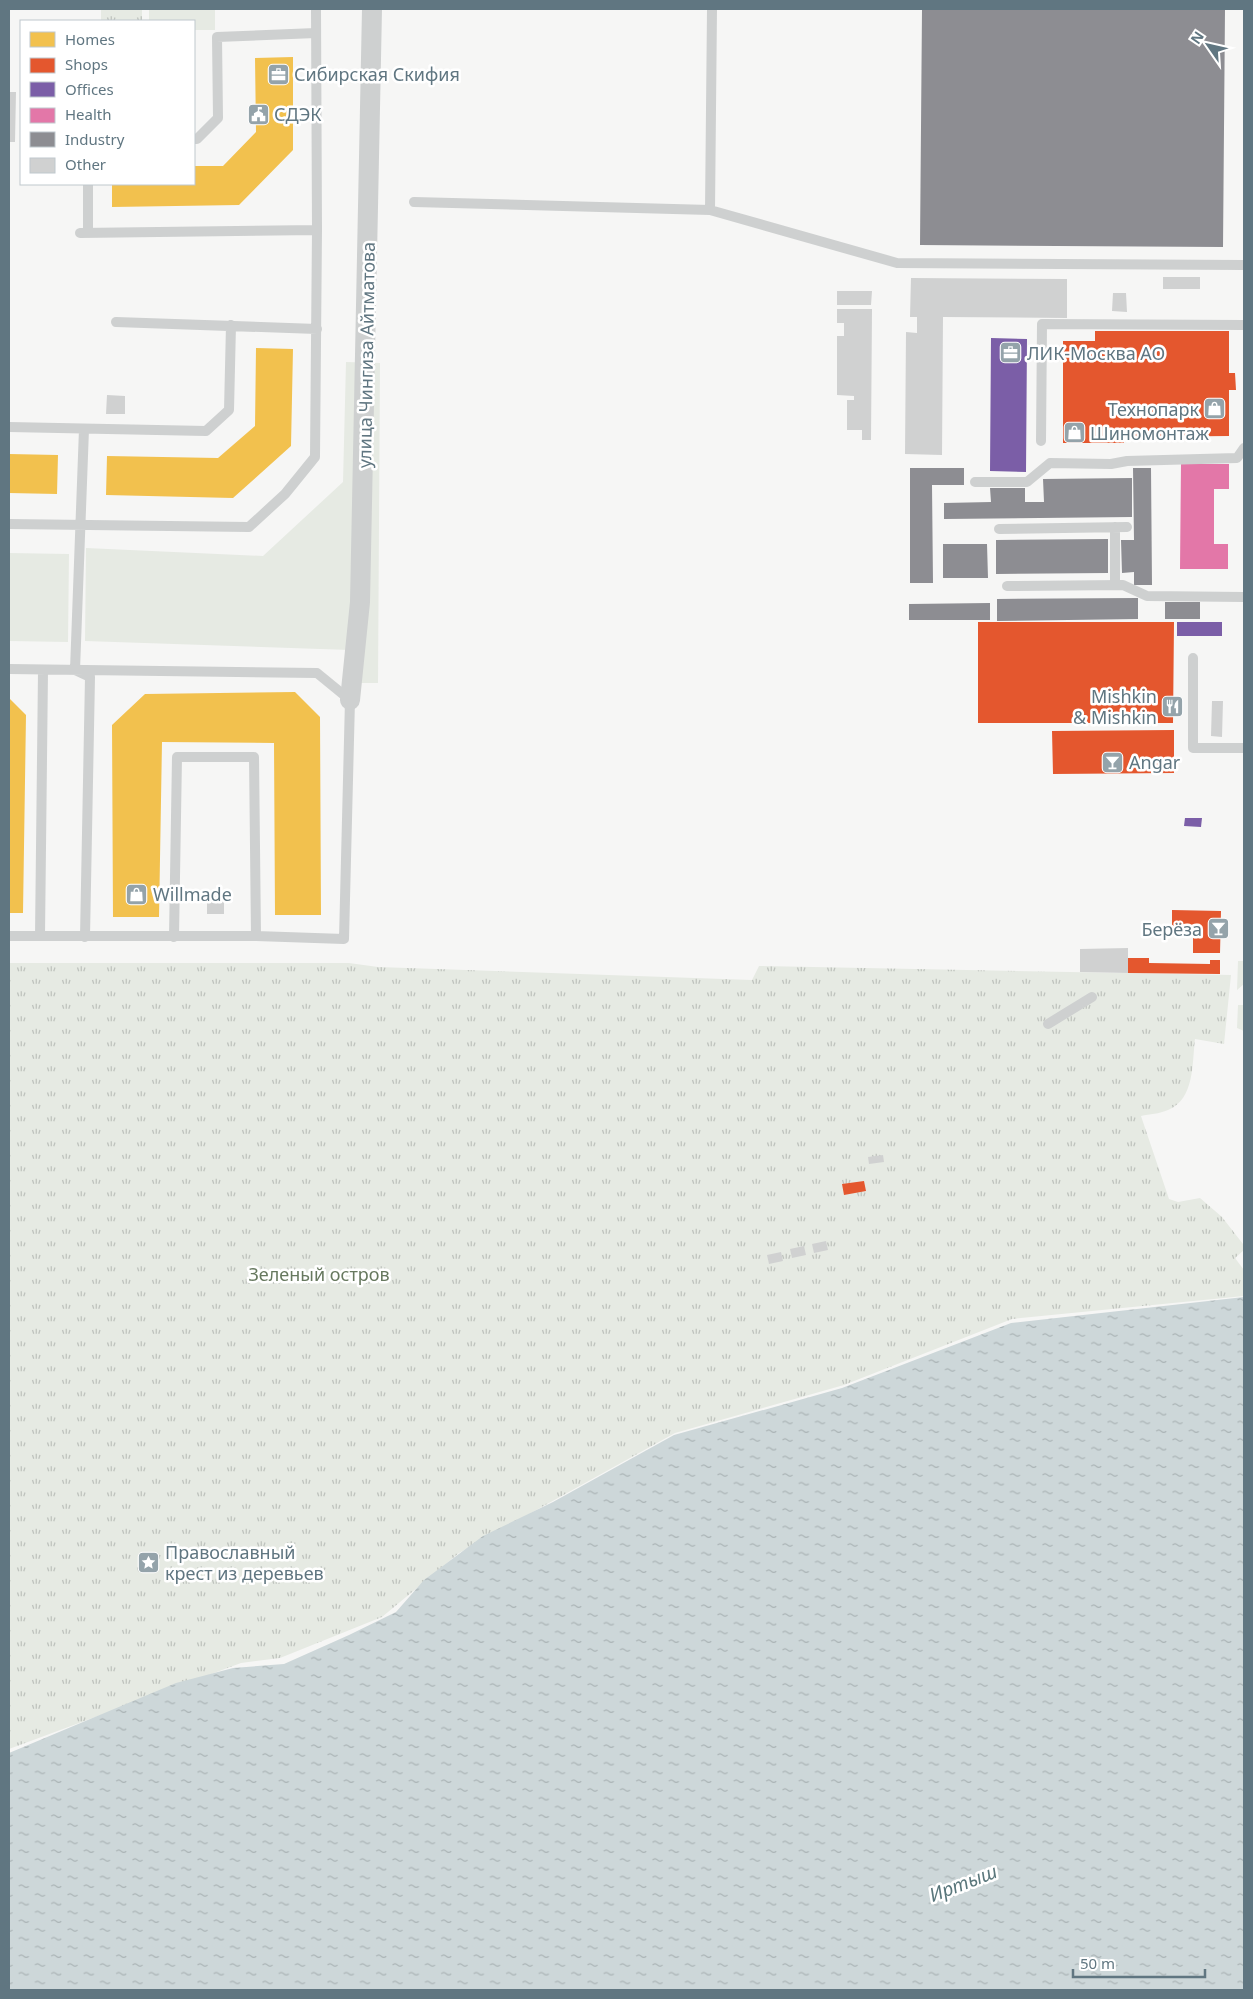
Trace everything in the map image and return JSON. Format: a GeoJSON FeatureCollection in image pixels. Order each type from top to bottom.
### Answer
{"type":"FeatureCollection","features":[{"type":"Feature","properties":{"kind":"street","name":"улица Чингиза Айтматова"},"geometry":{"type":"LineString","coordinates":[[350,700],[360,602],[372,9]]}},
{"type":"Feature","properties":{"kind":"lane"},"geometry":{"type":"LineString","coordinates":[[9,524],[248,527],[285,494],[315,457],[318,230],[316,9]]}},
{"type":"Feature","properties":{"kind":"lane"},"geometry":{"type":"LineString","coordinates":[[710,210],[712,9]]}},
{"type":"Feature","properties":{"kind":"lane"},"geometry":{"type":"LineString","coordinates":[[195,139],[218,118],[217,37],[316,33]]}},
{"type":"Feature","properties":{"kind":"lane"},"geometry":{"type":"LineString","coordinates":[[88,185],[84,232],[318,230]]}},
{"type":"Feature","properties":{"kind":"lane"},"geometry":{"type":"LineString","coordinates":[[414,202],[710,210],[897,263],[1244,265]]}},
{"type":"Feature","properties":{"kind":"lane"},"geometry":{"type":"LineString","coordinates":[[116,322],[316,329]]}},
{"type":"Feature","properties":{"kind":"lane"},"geometry":{"type":"LineString","coordinates":[[1041,441],[1042,324],[1244,325]]}},
{"type":"Feature","properties":{"kind":"lane"},"geometry":{"type":"LineString","coordinates":[[9,427],[206,431],[229,410],[231,325]]}},
{"type":"Feature","properties":{"kind":"lane"},"geometry":{"type":"LineString","coordinates":[[75,670],[84,429]]}},
{"type":"Feature","properties":{"kind":"lane"},"geometry":{"type":"LineString","coordinates":[[975,482],[1027,482],[1050,463],[1112,464],[1127,460],[1237,458],[1244,448]]}},
{"type":"Feature","properties":{"kind":"lane"},"geometry":{"type":"LineString","coordinates":[[1115,527],[1115,585]]}},
{"type":"Feature","properties":{"kind":"lane"},"geometry":{"type":"LineString","coordinates":[[999,529],[1126,527]]}},
{"type":"Feature","properties":{"kind":"lane"},"geometry":{"type":"LineString","coordinates":[[1007,586],[1123,585],[1147,596],[1244,597]]}},
{"type":"Feature","properties":{"kind":"lane"},"geometry":{"type":"LineString","coordinates":[[1193,658],[1193,748],[1244,748]]}},
{"type":"Feature","properties":{"kind":"lane"},"geometry":{"type":"LineString","coordinates":[[9,669],[43,671],[317,673],[350,700],[344,939],[256,936],[9,936]]}},
{"type":"Feature","properties":{"kind":"lane"},"geometry":{"type":"LineString","coordinates":[[75,670],[90,677],[85,937]]}},
{"type":"Feature","properties":{"kind":"lane"},"geometry":{"type":"LineString","coordinates":[[40,936],[43,671]]}},
{"type":"Feature","properties":{"kind":"lane"},"geometry":{"type":"LineString","coordinates":[[174,937],[177,757],[254,757],[256,936]]}},
{"type":"Feature","properties":{"kind":"lane"},"geometry":{"type":"LineString","coordinates":[[1048,1024],[1092,997]]}},
{"type":"Feature","properties":{"kind":"green space"},"geometry":{"type":"Polygon","coordinates":[[[101,9],[142,9],[142,20],[101,20],[101,9]]]}},
{"type":"Feature","properties":{"kind":"green space"},"geometry":{"type":"Polygon","coordinates":[[[149,9],[215,9],[215,30],[195,30],[195,20],[149,20],[149,9]]]}},
{"type":"Feature","properties":{"kind":"green space"},"geometry":{"type":"Polygon","coordinates":[[[346,362],[380,363],[378,683],[354,683],[350,650],[85,641],[86,548],[263,556],[343,482],[346,362]]]}},
{"type":"Feature","properties":{"kind":"green space"},"geometry":{"type":"Polygon","coordinates":[[[9,553],[69,554],[68,642],[9,641],[9,553]]]}},
{"type":"Feature","properties":{"kind":"green space"},"geometry":{"type":"Polygon","coordinates":[[[1238,961],[1244,961],[1244,984],[1237,990],[1238,961]]]}},
{"type":"Feature","properties":{"kind":"green space","name":"Зеленый остров"},"geometry":{"type":"Polygon","coordinates":[[[9,963],[349,963],[378,967],[752,980],[759,966],[1231,975],[1224,1044],[1195,1039],[1188,1089],[1183,1098],[1177,1105],[1168,1110],[1141,1116],[1169,1199],[1178,1202],[1200,1198],[1222,1217],[1243,1244],[1244,1250],[1235,1258],[1244,1270],[1244,1296],[1012,1319],[844,1385],[675,1433],[459,1553],[382,1617],[280,1658],[241,1663],[9,1749],[9,963]]]}},
{"type":"Feature","properties":{"kind":"green space"},"geometry":{"type":"Polygon","coordinates":[[[1238,1005],[1244,1005],[1244,1031],[1237,1028],[1238,1005]]]}},
{"type":"Feature","properties":{"kind":"water","name":"Иртыш"},"geometry":{"type":"Polygon","coordinates":[[[1244,1297],[1244,1990],[9,1990],[9,1753],[176,1683],[233,1668],[284,1664],[349,1635],[396,1612],[424,1580],[483,1536],[553,1502],[674,1435],[842,1388],[1011,1323],[1244,1297]]]}},
{"type":"Feature","properties":{"kind":"building: Homes"},"geometry":{"type":"Polygon","coordinates":[[[293,57],[293,150],[239,205],[112,207],[112,185],[195,185],[195,166],[223,166],[256,132],[255,58],[293,57]]]}},
{"type":"Feature","properties":{"kind":"building: Homes"},"geometry":{"type":"Polygon","coordinates":[[[256,348],[293,349],[291,446],[233,498],[106,495],[107,456],[218,458],[255,426],[256,348]]]}},
{"type":"Feature","properties":{"kind":"building: Homes"},"geometry":{"type":"Polygon","coordinates":[[[9,454],[58,455],[57,494],[9,493],[9,454]]]}},
{"type":"Feature","properties":{"kind":"building: Homes"},"geometry":{"type":"Polygon","coordinates":[[[295,692],[320,717],[321,915],[275,915],[274,743],[162,742],[159,917],[113,917],[112,725],[145,694],[295,692]]]}},
{"type":"Feature","properties":{"kind":"building: Homes"},"geometry":{"type":"Polygon","coordinates":[[[9,698],[26,715],[23,913],[9,913],[9,698]]]}},
{"type":"Feature","properties":{"kind":"building: Shops"},"geometry":{"type":"Polygon","coordinates":[[[1095,331],[1229,331],[1229,373],[1235,373],[1236,390],[1229,390],[1229,436],[1124,437],[1124,443],[1063,443],[1063,341],[1095,341],[1095,331]]]}},
{"type":"Feature","properties":{"kind":"building: Shops"},"geometry":{"type":"Polygon","coordinates":[[[978,622],[1174,622],[1173,723],[978,723],[978,622]]]}},
{"type":"Feature","properties":{"kind":"building: Shops","name":"Angar"},"geometry":{"type":"Polygon","coordinates":[[[1174,730],[1174,773],[1053,774],[1052,731],[1174,730]]]}},
{"type":"Feature","properties":{"kind":"building: Shops"},"geometry":{"type":"Polygon","coordinates":[[[1172,910],[1221,911],[1220,953],[1193,953],[1193,936],[1172,936],[1172,910]]]}},
{"type":"Feature","properties":{"kind":"building: Shops"},"geometry":{"type":"Polygon","coordinates":[[[1128,958],[1149,958],[1149,963],[1210,964],[1210,960],[1220,960],[1220,974],[1128,973],[1128,958]]]}},
{"type":"Feature","properties":{"kind":"building: Shops"},"geometry":{"type":"Polygon","coordinates":[[[864,1181],[866,1191],[844,1195],[842,1184],[864,1181]]]}},
{"type":"Feature","properties":{"kind":"building: Offices"},"geometry":{"type":"Polygon","coordinates":[[[991,338],[1027,339],[1026,472],[990,471],[991,338]]]}},
{"type":"Feature","properties":{"kind":"building: Offices"},"geometry":{"type":"Polygon","coordinates":[[[1177,622],[1222,622],[1222,636],[1177,636],[1177,622]]]}},
{"type":"Feature","properties":{"kind":"building: Offices"},"geometry":{"type":"Polygon","coordinates":[[[1185,818],[1202,818],[1201,827],[1184,826],[1185,818]]]}},
{"type":"Feature","properties":{"kind":"building: Health"},"geometry":{"type":"Polygon","coordinates":[[[1181,464],[1229,464],[1229,489],[1214,489],[1214,544],[1228,544],[1228,569],[1180,569],[1181,464]]]}},
{"type":"Feature","properties":{"kind":"building: Industry"},"geometry":{"type":"Polygon","coordinates":[[[922,9],[1225,9],[1223,247],[920,245],[922,9]]]}},
{"type":"Feature","properties":{"kind":"building: Industry"},"geometry":{"type":"Polygon","coordinates":[[[910,468],[964,468],[964,485],[932,485],[933,583],[910,583],[910,468]]]}},
{"type":"Feature","properties":{"kind":"building: Industry"},"geometry":{"type":"Polygon","coordinates":[[[1133,468],[1151,468],[1152,585],[1134,585],[1134,572],[1122,573],[1121,540],[1134,540],[1133,468]]]}},
{"type":"Feature","properties":{"kind":"building: Industry"},"geometry":{"type":"Polygon","coordinates":[[[1132,478],[1132,517],[944,519],[944,503],[991,502],[990,488],[1025,488],[1025,502],[1044,502],[1043,479],[1132,478]]]}},
{"type":"Feature","properties":{"kind":"building: Industry"},"geometry":{"type":"Polygon","coordinates":[[[1108,539],[1108,573],[996,574],[996,540],[1108,539]]]}},
{"type":"Feature","properties":{"kind":"building: Industry"},"geometry":{"type":"Polygon","coordinates":[[[943,544],[987,544],[988,578],[943,578],[943,544]]]}},
{"type":"Feature","properties":{"kind":"building: Industry"},"geometry":{"type":"Polygon","coordinates":[[[1138,598],[1138,619],[997,621],[997,599],[1138,598]]]}},
{"type":"Feature","properties":{"kind":"building: Industry"},"geometry":{"type":"Polygon","coordinates":[[[1165,602],[1200,602],[1200,619],[1165,619],[1165,602]]]}},
{"type":"Feature","properties":{"kind":"building: Industry"},"geometry":{"type":"Polygon","coordinates":[[[990,603],[990,620],[909,620],[909,604],[990,603]]]}},
{"type":"Feature","properties":{"kind":"building: Other"},"geometry":{"type":"Polygon","coordinates":[[[9,92],[16,92],[15,142],[9,142],[9,92]]]}},
{"type":"Feature","properties":{"kind":"building: Other"},"geometry":{"type":"Polygon","coordinates":[[[1163,277],[1200,277],[1200,289],[1163,289],[1163,277]]]}},
{"type":"Feature","properties":{"kind":"building: Other"},"geometry":{"type":"Polygon","coordinates":[[[911,278],[1067,279],[1067,318],[943,317],[942,455],[905,454],[906,332],[917,333],[917,317],[910,317],[911,278]]]}},
{"type":"Feature","properties":{"kind":"building: Other"},"geometry":{"type":"Polygon","coordinates":[[[837,291],[872,291],[871,305],[837,305],[837,291]]]}},
{"type":"Feature","properties":{"kind":"building: Other"},"geometry":{"type":"Polygon","coordinates":[[[1113,293],[1126,293],[1127,312],[1112,311],[1113,293]]]}},
{"type":"Feature","properties":{"kind":"building: Other"},"geometry":{"type":"Polygon","coordinates":[[[837,309],[872,309],[871,440],[862,440],[862,430],[847,430],[847,400],[854,400],[854,396],[837,395],[837,336],[844,336],[844,323],[837,323],[837,309]]]}},
{"type":"Feature","properties":{"kind":"building: Other"},"geometry":{"type":"Polygon","coordinates":[[[107,395],[125,396],[125,414],[106,414],[107,395]]]}},
{"type":"Feature","properties":{"kind":"building: Other"},"geometry":{"type":"Polygon","coordinates":[[[1212,701],[1223,701],[1222,737],[1211,736],[1212,701]]]}},
{"type":"Feature","properties":{"kind":"building: Other"},"geometry":{"type":"Polygon","coordinates":[[[207,896],[224,896],[224,914],[207,914],[207,896]]]}},
{"type":"Feature","properties":{"kind":"building: Other"},"geometry":{"type":"Polygon","coordinates":[[[1128,948],[1128,973],[1080,972],[1080,949],[1128,948]]]}},
{"type":"Feature","properties":{"kind":"building: Other"},"geometry":{"type":"Polygon","coordinates":[[[883,1155],[884,1162],[869,1164],[868,1157],[883,1155]]]}},
{"type":"Feature","properties":{"kind":"building: Other"},"geometry":{"type":"Polygon","coordinates":[[[826,1241],[828,1250],[814,1253],[812,1244],[826,1241]]]}},
{"type":"Feature","properties":{"kind":"building: Other"},"geometry":{"type":"Polygon","coordinates":[[[804,1246],[806,1255],[792,1258],[790,1249],[804,1246]]]}},
{"type":"Feature","properties":{"kind":"building: Other"},"geometry":{"type":"Polygon","coordinates":[[[781,1252],[783,1261],[769,1264],[767,1255],[781,1252]]]}},
{"type":"Feature","properties":{"kind":"place","name":"Сибирская Скифия"},"geometry":{"type":"Point","coordinates":[278,74]}},
{"type":"Feature","properties":{"kind":"place","name":"СДЭК"},"geometry":{"type":"Point","coordinates":[258,114]}},
{"type":"Feature","properties":{"kind":"place","name":"ЛИК-Москва АО"},"geometry":{"type":"Point","coordinates":[1011,353]}},
{"type":"Feature","properties":{"kind":"place","name":"Технопарк"},"geometry":{"type":"Point","coordinates":[1215,409]}},
{"type":"Feature","properties":{"kind":"place","name":"Шиномонтаж"},"geometry":{"type":"Point","coordinates":[1074,433]}},
{"type":"Feature","properties":{"kind":"place","name":"Mishkin & Mishkin"},"geometry":{"type":"Point","coordinates":[1173,706]}},
{"type":"Feature","properties":{"kind":"place","name":"Angar"},"geometry":{"type":"Point","coordinates":[1113,762]}},
{"type":"Feature","properties":{"kind":"place","name":"Willmade"},"geometry":{"type":"Point","coordinates":[137,894]}},
{"type":"Feature","properties":{"kind":"place","name":"Берёза"},"geometry":{"type":"Point","coordinates":[1218,929]}},
{"type":"Feature","properties":{"kind":"place","name":"Православный крест из деревьев"},"geometry":{"type":"Point","coordinates":[149,1562]}}]}
